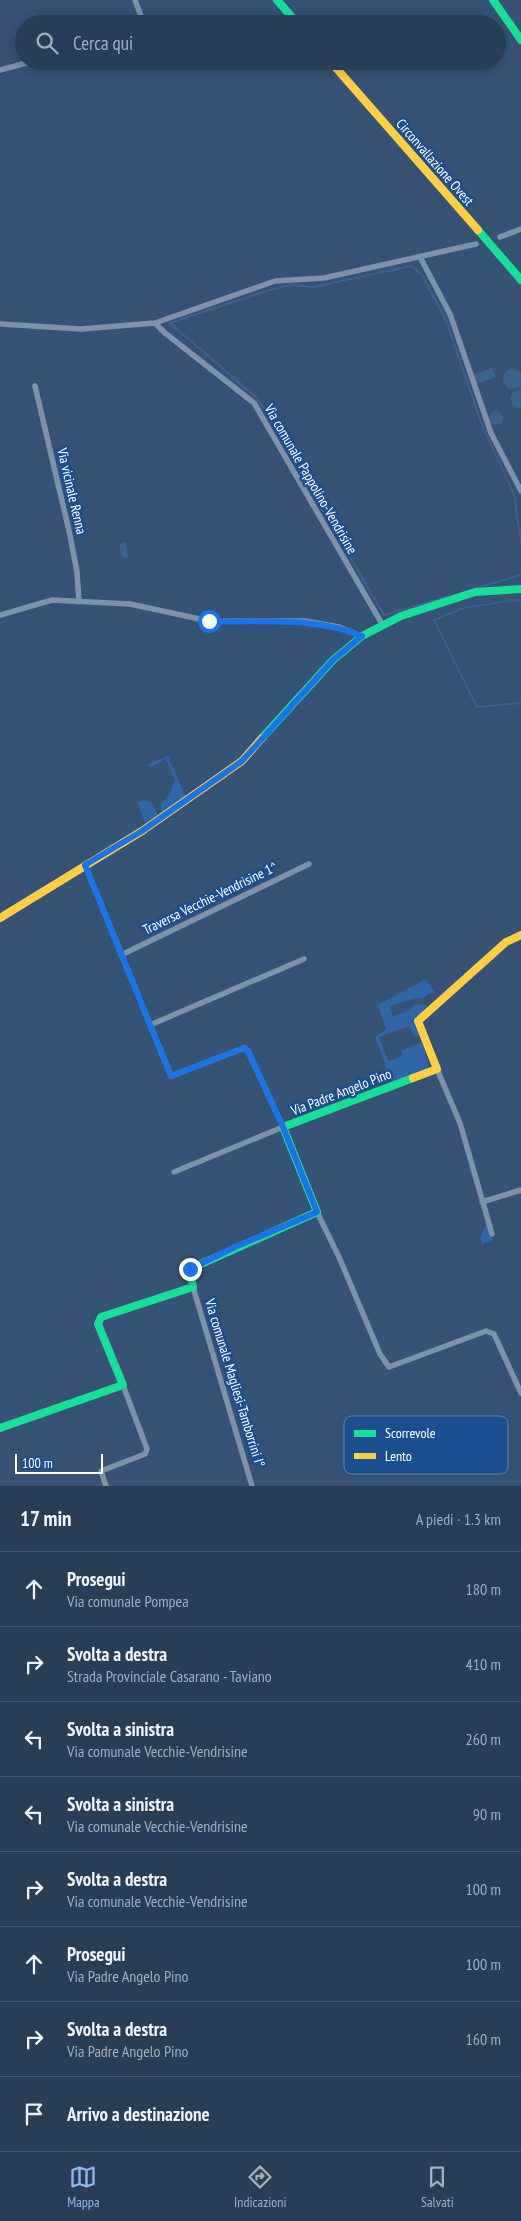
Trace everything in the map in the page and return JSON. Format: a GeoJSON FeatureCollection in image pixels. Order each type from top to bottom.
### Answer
{"type":"FeatureCollection","features":[{"type":"Feature","properties":{"kind":"main road"},"geometry":{"type":"LineString","coordinates":[[277,0],[290,15]]}},
{"type":"Feature","properties":{"kind":"main road"},"geometry":{"type":"LineString","coordinates":[[493,0],[504,15]]}},
{"type":"Feature","properties":{"kind":"main road"},"geometry":{"type":"LineString","coordinates":[[506,19],[521,40]]}},
{"type":"Feature","properties":{"kind":"main road","name":"Circonvallazione Ovest"},"geometry":{"type":"LineString","coordinates":[[338,70],[521,280]]}},
{"type":"Feature","properties":{"kind":"main road"},"geometry":{"type":"LineString","coordinates":[[0,918],[142,831],[242,761],[333,660],[362,636],[382,624],[475,592],[521,589]]}},
{"type":"Feature","properties":{"kind":"main road"},"geometry":{"type":"LineString","coordinates":[[437,1069],[418,1020],[506,942],[521,935]]}},
{"type":"Feature","properties":{"kind":"main road","name":"Via Padre Angelo Pino"},"geometry":{"type":"LineString","coordinates":[[317,1212],[283,1127],[437,1069]]}},
{"type":"Feature","properties":{"kind":"main road"},"geometry":{"type":"LineString","coordinates":[[0,1428],[123,1385],[98,1324],[101,1317],[193,1286],[190,1269],[235,1247],[317,1212]]}},
{"type":"Feature","properties":{"kind":"street"},"geometry":{"type":"LineString","coordinates":[[135,0],[141,15]]}},
{"type":"Feature","properties":{"kind":"street"},"geometry":{"type":"LineString","coordinates":[[0,70],[15,66]]}},
{"type":"Feature","properties":{"kind":"street"},"geometry":{"type":"LineString","coordinates":[[500,237],[521,228]]}},
{"type":"Feature","properties":{"kind":"street"},"geometry":{"type":"LineString","coordinates":[[0,324],[81,329],[155,323],[275,281],[324,278],[476,244]]}},
{"type":"Feature","properties":{"kind":"street"},"geometry":{"type":"LineString","coordinates":[[420,257],[450,314],[491,433],[521,491]]}},
{"type":"Feature","properties":{"kind":"street","name":"Via comunale Pappolino-Vendrisine"},"geometry":{"type":"LineString","coordinates":[[155,323],[254,403],[382,624]]}},
{"type":"Feature","properties":{"kind":"street","name":"Via vicinale Renna"},"geometry":{"type":"LineString","coordinates":[[35,386],[70,535],[77,572],[79,602]]}},
{"type":"Feature","properties":{"kind":"street"},"geometry":{"type":"LineString","coordinates":[[0,615],[52,600],[130,604],[209,621],[305,621],[339,627],[362,636]]}},
{"type":"Feature","properties":{"kind":"street","name":"Traversa Vecchie-Vendrisine 1^"},"geometry":{"type":"LineString","coordinates":[[122,955],[309,864]]}},
{"type":"Feature","properties":{"kind":"street"},"geometry":{"type":"LineString","coordinates":[[85,865],[171,1076],[244,1048],[248,1051],[283,1127],[174,1172]]}},
{"type":"Feature","properties":{"kind":"street"},"geometry":{"type":"LineString","coordinates":[[150,1025],[304,959]]}},
{"type":"Feature","properties":{"kind":"street"},"geometry":{"type":"LineString","coordinates":[[437,1069],[460,1124],[492,1234]]}},
{"type":"Feature","properties":{"kind":"street"},"geometry":{"type":"LineString","coordinates":[[482,1202],[521,1190]]}},
{"type":"Feature","properties":{"kind":"street"},"geometry":{"type":"LineString","coordinates":[[317,1212],[339,1257],[380,1354],[389,1366],[486,1331],[494,1334],[521,1393]]}},
{"type":"Feature","properties":{"kind":"street","name":"Via comunale Magliesi-Tamborrini I°"},"geometry":{"type":"LineString","coordinates":[[193,1286],[252,1486]]}},
{"type":"Feature","properties":{"kind":"street"},"geometry":{"type":"LineString","coordinates":[[106,1486],[101,1471],[145,1454],[147,1449],[123,1385]]}},
{"type":"Feature","properties":{"kind":"shaded area"},"geometry":{"type":"Polygon","coordinates":[[[492,368],[496,377],[477,384],[474,375],[492,368]]]}},
{"type":"Feature","properties":{"kind":"shaded area"},"geometry":{"type":"Polygon","coordinates":[[[513,369],[520,372],[522,383],[520,386],[513,389],[506,386],[503,379],[506,372],[513,369]]]}},
{"type":"Feature","properties":{"kind":"shaded area"},"geometry":{"type":"Polygon","coordinates":[[[521,389],[521,409],[513,406],[510,398],[513,392],[521,389]]]}},
{"type":"Feature","properties":{"kind":"shaded area"},"geometry":{"type":"Polygon","coordinates":[[[496,411],[501,413],[503,418],[501,423],[496,425],[491,423],[489,418],[491,413],[496,411]]]}},
{"type":"Feature","properties":{"kind":"shaded area"},"geometry":{"type":"Polygon","coordinates":[[[126,542],[128,557],[122,558],[119,544],[126,542]]]}},
{"type":"Feature","properties":{"kind":"shaded area"},"geometry":{"type":"Polygon","coordinates":[[[168,756],[186,797],[164,812],[161,811],[161,804],[169,795],[175,781],[166,759],[150,768],[148,764],[168,756]]]}},
{"type":"Feature","properties":{"kind":"shaded area"},"geometry":{"type":"Polygon","coordinates":[[[144,800],[152,803],[158,815],[145,823],[137,802],[144,800]]]}},
{"type":"Feature","properties":{"kind":"shaded area"},"geometry":{"type":"Polygon","coordinates":[[[426,979],[435,993],[428,994],[423,999],[417,998],[390,1006],[393,1016],[406,1012],[415,1004],[426,1005],[428,1008],[413,1020],[419,1036],[414,1037],[409,1026],[379,1037],[388,1061],[402,1056],[402,1050],[422,1042],[429,1066],[426,1070],[392,1082],[375,1037],[386,1029],[378,1005],[426,979]]]}},
{"type":"Feature","properties":{"kind":"shaded area"},"geometry":{"type":"Polygon","coordinates":[[[487,1223],[492,1241],[482,1244],[480,1238],[487,1223]]]}},
{"type":"Feature","properties":{"kind":"waterway"},"geometry":{"type":"LineString","coordinates":[[170,323],[266,291],[291,285],[313,287],[411,266],[422,275],[446,320],[482,425],[514,494],[521,542]]}},
{"type":"Feature","properties":{"kind":"waterway"},"geometry":{"type":"LineString","coordinates":[[170,323],[257,398],[384,615],[448,596]]}},
{"type":"Feature","properties":{"kind":"waterway"},"geometry":{"type":"LineString","coordinates":[[476,588],[521,575]]}},
{"type":"Feature","properties":{"kind":"waterway"},"geometry":{"type":"LineString","coordinates":[[521,601],[515,600],[463,608],[434,620],[477,707],[521,703]]}},
{"type":"Feature","properties":{"kind":"traffic: fast"},"geometry":{"type":"LineString","coordinates":[[277,0],[290,15]]}},
{"type":"Feature","properties":{"kind":"traffic: fast"},"geometry":{"type":"LineString","coordinates":[[493,0],[504,15]]}},
{"type":"Feature","properties":{"kind":"traffic: fast"},"geometry":{"type":"LineString","coordinates":[[506,19],[521,40]]}},
{"type":"Feature","properties":{"kind":"traffic: fast"},"geometry":{"type":"LineString","coordinates":[[478,230],[521,280]]}},
{"type":"Feature","properties":{"kind":"traffic: fast"},"geometry":{"type":"LineString","coordinates":[[262,738],[333,660],[362,636],[401,616],[475,592],[521,589]]}},
{"type":"Feature","properties":{"kind":"traffic: fast"},"geometry":{"type":"LineString","coordinates":[[0,1428],[123,1385],[98,1324],[101,1317],[193,1287],[190,1269],[317,1212],[283,1127],[413,1078]]}},
{"type":"Feature","properties":{"kind":"traffic: slow"},"geometry":{"type":"LineString","coordinates":[[338,70],[478,230]]}},
{"type":"Feature","properties":{"kind":"traffic: slow"},"geometry":{"type":"LineString","coordinates":[[0,918],[142,831],[242,761],[262,738]]}},
{"type":"Feature","properties":{"kind":"traffic: slow"},"geometry":{"type":"LineString","coordinates":[[413,1078],[437,1069],[418,1021],[506,942],[521,935]]}},
{"type":"Feature","properties":{"kind":"route"},"geometry":{"type":"LineString","coordinates":[[190,1269],[235,1247],[317,1212],[283,1127],[248,1051],[244,1048],[171,1076],[85,865],[142,831],[242,761],[281,721],[333,660],[362,636],[339,627],[305,621],[209,621]]}}]}
